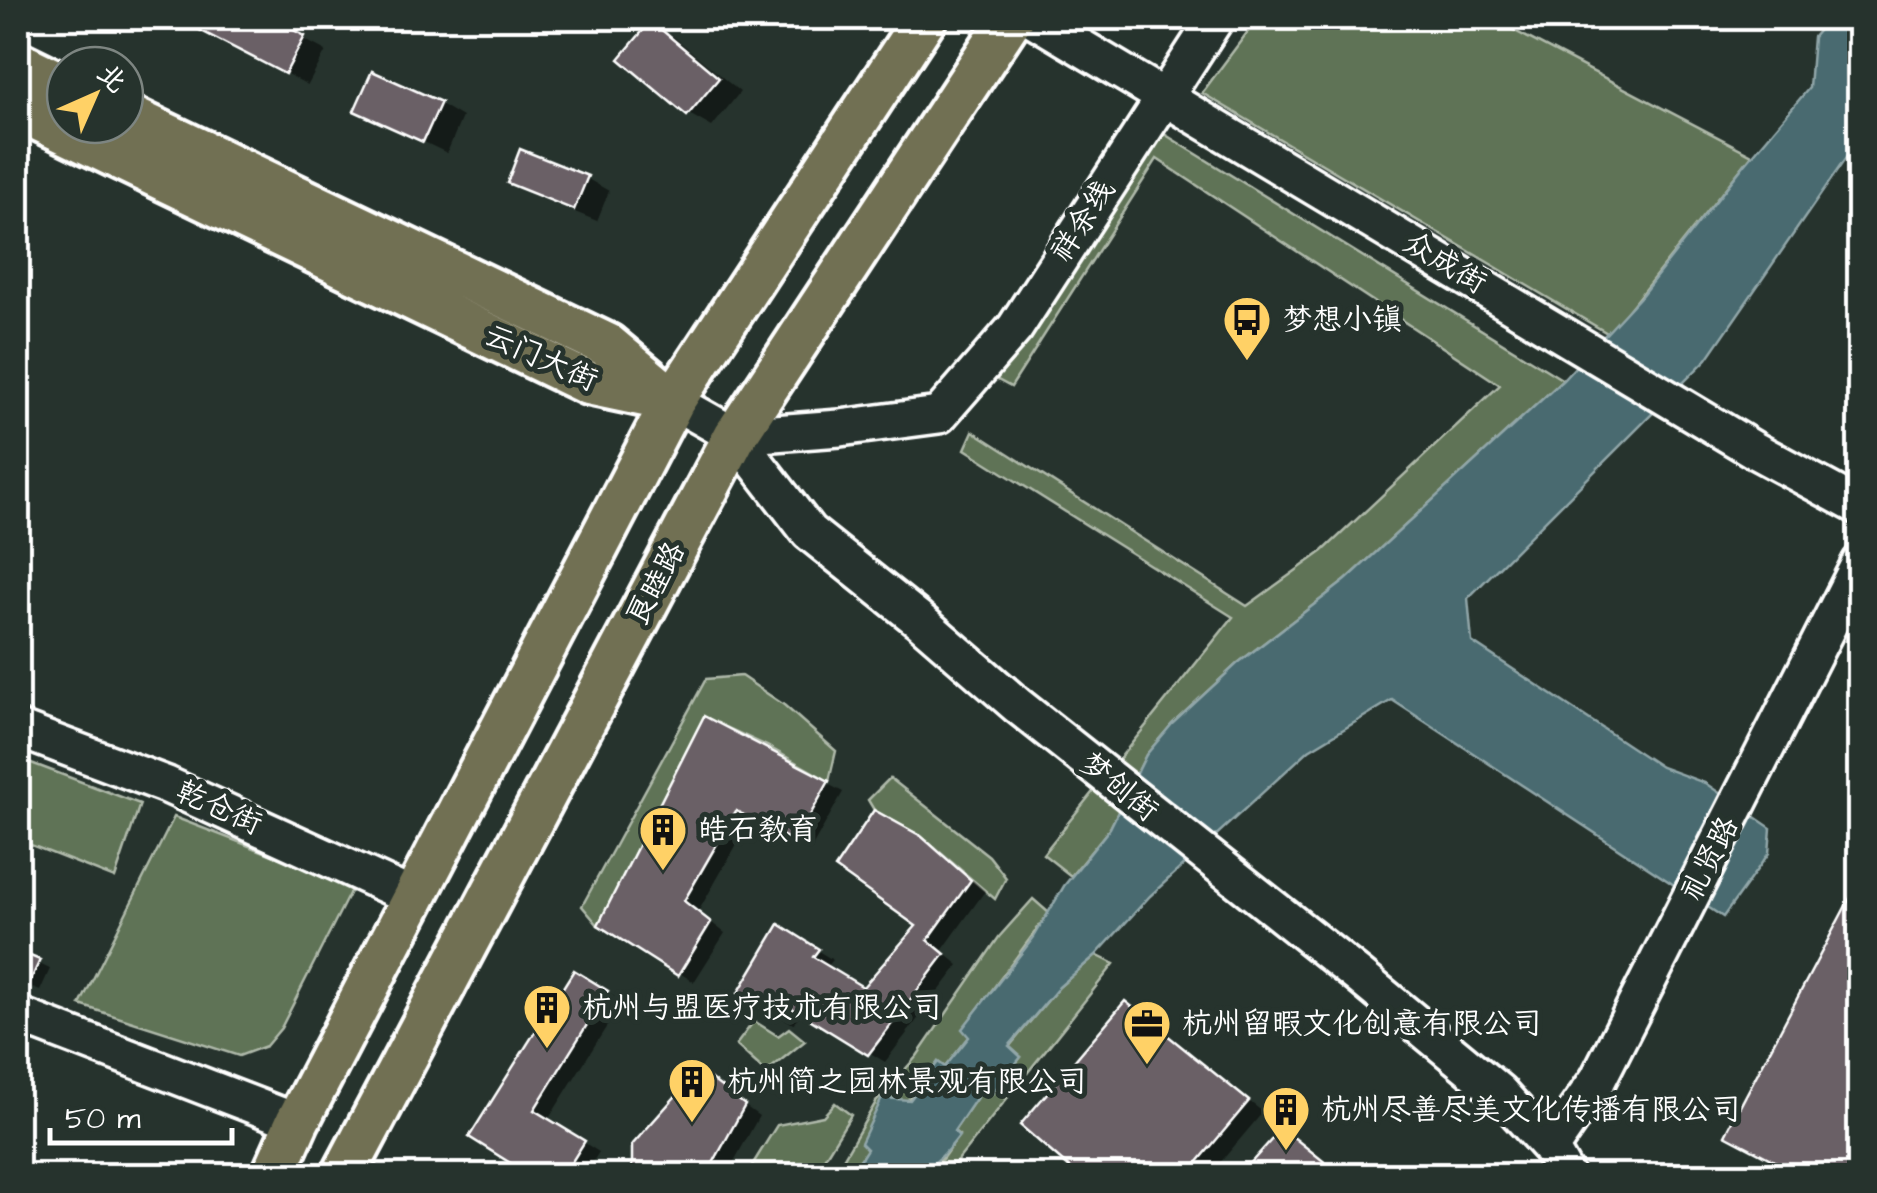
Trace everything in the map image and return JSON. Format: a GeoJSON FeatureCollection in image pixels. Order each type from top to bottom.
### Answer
{"type":"FeatureCollection","features":[{"type":"Feature","properties":{"kind":"main road"},"geometry":{"type":"LineString","coordinates":[[274,1176],[297,1122],[673,401],[925,18]]}},
{"type":"Feature","properties":{"kind":"main road","name":"良睦路"},"geometry":{"type":"LineString","coordinates":[[342,1176],[734,436],[1011,18]]}},
{"type":"Feature","properties":{"kind":"main road"},"geometry":{"type":"LineString","coordinates":[[18,63],[45,76]]}},
{"type":"Feature","properties":{"kind":"main road","name":"云门大街"},"geometry":{"type":"LineString","coordinates":[[18,109],[588,383],[673,401]]}},
{"type":"Feature","properties":{"kind":"main road","name":"云门大街"},"geometry":{"type":"LineString","coordinates":[[145,125],[607,345],[673,401]]}},
{"type":"Feature","properties":{"kind":"street","name":"众成街"},"geometry":{"type":"LineString","coordinates":[[1032,18],[1675,402],[1860,507]]}},
{"type":"Feature","properties":{"kind":"street","name":"祥余线"},"geometry":{"type":"LineString","coordinates":[[734,436],[939,415],[1015,328],[1216,18]]}},
{"type":"Feature","properties":{"kind":"street","name":"梦创街"},"geometry":{"type":"LineString","coordinates":[[673,401],[734,436],[809,532],[1101,773],[1499,1092],[1558,1162]]}},
{"type":"Feature","properties":{"kind":"street","name":"礼贤路"},"geometry":{"type":"LineString","coordinates":[[1558,1162],[1860,563]]}},
{"type":"Feature","properties":{"kind":"street","name":"乾仓街"},"geometry":{"type":"LineString","coordinates":[[18,729],[167,784],[415,898]]}},
{"type":"Feature","properties":{"kind":"street"},"geometry":{"type":"LineString","coordinates":[[18,1016],[297,1122]]}},
{"type":"Feature","properties":{"kind":"green space"},"geometry":{"type":"Polygon","coordinates":[[[1258,18],[1490,18],[1752,155],[1609,334],[1202,93],[1258,18]]]}},
{"type":"Feature","properties":{"kind":"green space"},"geometry":{"type":"Polygon","coordinates":[[[1161,132],[1563,380],[1346,580],[1238,663],[1172,724],[1146,755],[1110,828],[1071,876],[1043,854],[1233,617],[965,449],[973,431],[1247,606],[1323,551],[1500,385],[1157,159],[1011,387],[996,379],[1161,132]]]}},
{"type":"Feature","properties":{"kind":"green space"},"geometry":{"type":"Polygon","coordinates":[[[741,676],[784,705],[836,751],[829,781],[704,717],[598,925],[582,906],[706,679],[741,676]]]}},
{"type":"Feature","properties":{"kind":"green space"},"geometry":{"type":"Polygon","coordinates":[[[18,758],[140,804],[115,878],[18,840],[18,758]]]}},
{"type":"Feature","properties":{"kind":"green space"},"geometry":{"type":"Polygon","coordinates":[[[890,778],[989,856],[1006,878],[995,899],[921,836],[874,810],[868,800],[890,778]]]}},
{"type":"Feature","properties":{"kind":"green space"},"geometry":{"type":"Polygon","coordinates":[[[174,817],[353,886],[281,1028],[266,1046],[239,1056],[80,1005],[174,817]]]}},
{"type":"Feature","properties":{"kind":"green space"},"geometry":{"type":"Polygon","coordinates":[[[1033,899],[1049,913],[963,1029],[970,1036],[945,1067],[938,1062],[850,1175],[833,1176],[876,1102],[917,1056],[999,937],[1033,899]]]}},
{"type":"Feature","properties":{"kind":"green space"},"geometry":{"type":"Polygon","coordinates":[[[1096,955],[1114,964],[946,1175],[918,1176],[942,1159],[959,1135],[954,1131],[982,1090],[991,1095],[1021,1057],[1009,1047],[1059,987],[1096,955]]]}},
{"type":"Feature","properties":{"kind":"green space"},"geometry":{"type":"Polygon","coordinates":[[[754,1021],[778,1036],[789,1028],[805,1041],[766,1072],[736,1045],[754,1021]]]}},
{"type":"Feature","properties":{"kind":"green space"},"geometry":{"type":"Polygon","coordinates":[[[835,1103],[851,1115],[814,1175],[746,1175],[777,1125],[823,1116],[835,1103]]]}},
{"type":"Feature","properties":{"kind":"water"},"geometry":{"type":"Polygon","coordinates":[[[1829,18],[1859,18],[1859,139],[1707,359],[1468,598],[1472,642],[1661,767],[1705,783],[1771,828],[1769,853],[1723,917],[1392,700],[1309,750],[1150,896],[1096,955],[1059,987],[1009,1046],[1021,1057],[990,1096],[982,1090],[954,1131],[959,1136],[934,1163],[900,1176],[850,1176],[867,1149],[861,1143],[882,1098],[910,1100],[938,1062],[945,1067],[969,1037],[962,1029],[1034,937],[1064,886],[1110,828],[1146,755],[1172,724],[1238,663],[1346,580],[1563,380],[1641,296],[1809,88],[1813,37],[1829,18]]]}},
{"type":"Feature","properties":{"kind":"building"},"geometry":{"type":"Polygon","coordinates":[[[176,18],[270,18],[305,36],[285,74],[176,18]]]}},
{"type":"Feature","properties":{"kind":"building"},"geometry":{"type":"Polygon","coordinates":[[[651,21],[719,78],[687,116],[619,59],[651,21]]]}},
{"type":"Feature","properties":{"kind":"building"},"geometry":{"type":"Polygon","coordinates":[[[372,71],[441,102],[423,142],[354,111],[372,71]]]}},
{"type":"Feature","properties":{"kind":"building"},"geometry":{"type":"Polygon","coordinates":[[[520,149],[588,176],[574,210],[507,183],[520,149]]]}},
{"type":"Feature","properties":{"kind":"building","name":"皓石教育"},"geometry":{"type":"Polygon","coordinates":[[[704,716],[829,781],[795,842],[736,811],[684,901],[711,922],[678,976],[598,925],[704,716]]]}},
{"type":"Feature","properties":{"kind":"building"},"geometry":{"type":"Polygon","coordinates":[[[874,810],[921,836],[971,880],[928,940],[945,954],[868,1055],[785,1004],[777,1017],[738,993],[779,924],[819,949],[813,957],[863,987],[916,926],[835,868],[874,810]]]}},
{"type":"Feature","properties":{"kind":"building"},"geometry":{"type":"Polygon","coordinates":[[[1860,879],[1860,1176],[1803,1176],[1725,1135],[1860,879]]]}},
{"type":"Feature","properties":{"kind":"building"},"geometry":{"type":"Polygon","coordinates":[[[18,951],[40,960],[28,986],[18,982],[18,951]]]}},
{"type":"Feature","properties":{"kind":"building","name":"杭州与盟医疗技术有限公司"},"geometry":{"type":"Polygon","coordinates":[[[574,970],[608,991],[534,1110],[585,1141],[563,1176],[531,1176],[469,1137],[574,970]]]}},
{"type":"Feature","properties":{"kind":"building"},"geometry":{"type":"Polygon","coordinates":[[[1125,1001],[1249,1101],[1186,1176],[1079,1176],[1020,1125],[1125,1001]]]}},
{"type":"Feature","properties":{"kind":"building","name":"杭州简之园林景观有限公司"},"geometry":{"type":"Polygon","coordinates":[[[699,1070],[745,1105],[706,1176],[632,1176],[632,1145],[699,1070]]]}},
{"type":"Feature","properties":{"kind":"building","name":"杭州尽善尽美文化传播有限公司"},"geometry":{"type":"Polygon","coordinates":[[[1282,1128],[1342,1176],[1239,1176],[1282,1128]]]}},
{"type":"Feature","properties":{"kind":"place","name":"梦想小镇"},"geometry":{"type":"Point","coordinates":[1247,362]}},
{"type":"Feature","properties":{"kind":"place","name":"皓石教育"},"geometry":{"type":"Point","coordinates":[663,872]}},
{"type":"Feature","properties":{"kind":"place","name":"杭州与盟医疗技术有限公司"},"geometry":{"type":"Point","coordinates":[547,1050]}},
{"type":"Feature","properties":{"kind":"place","name":"杭州留暇文化创意有限公司"},"geometry":{"type":"Point","coordinates":[1147,1066]}},
{"type":"Feature","properties":{"kind":"place","name":"杭州简之园林景观有限公司"},"geometry":{"type":"Point","coordinates":[692,1124]}},
{"type":"Feature","properties":{"kind":"place","name":"杭州尽善尽美文化传播有限公司"},"geometry":{"type":"Point","coordinates":[1286,1152]}}]}
